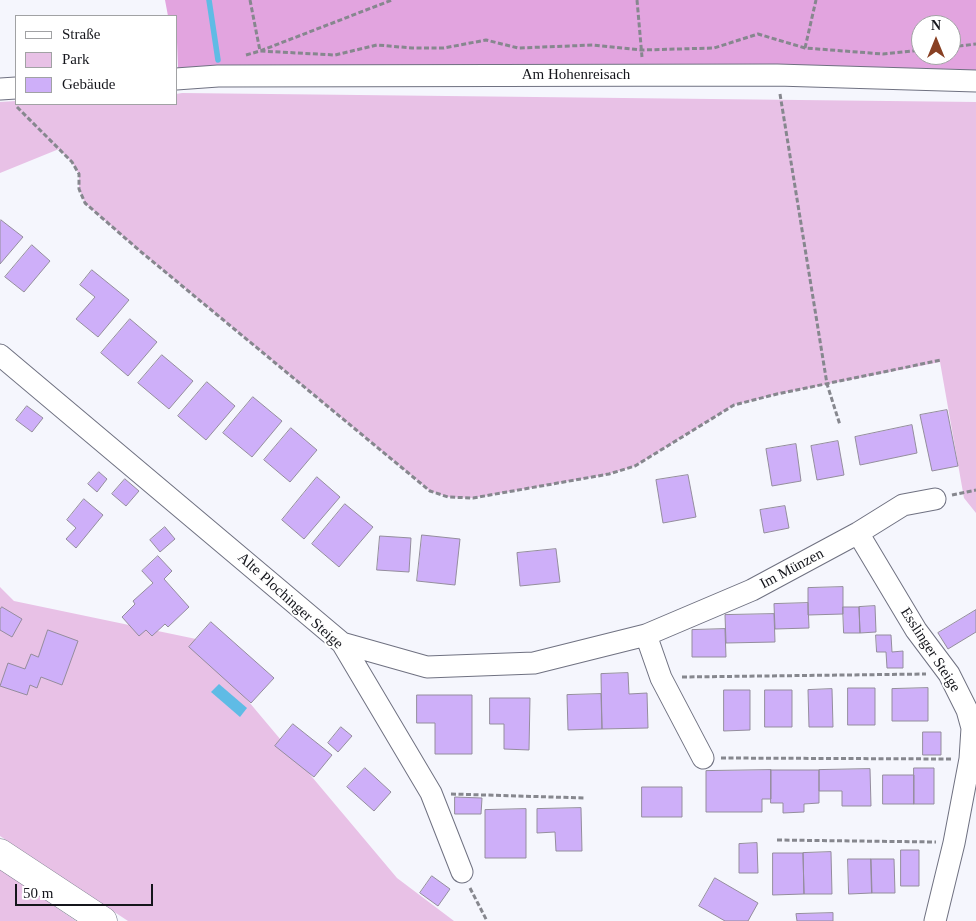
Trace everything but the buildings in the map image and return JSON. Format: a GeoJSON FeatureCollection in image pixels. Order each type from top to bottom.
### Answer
{"type":"FeatureCollection","features":[{"type":"Feature","properties":{"kind":"main road"},"geometry":{"type":"LineString","coordinates":[[0,853],[103,921]]}},
{"type":"Feature","properties":{"kind":"street","name":"Am Hohenreisach"},"geometry":{"type":"LineString","coordinates":[[178,79],[228,76],[777,75],[976,81]]}},
{"type":"Feature","properties":{"kind":"street","name":"Alte Plochinger Steige"},"geometry":{"type":"LineString","coordinates":[[0,355],[342,643],[431,793],[462,872]]}},
{"type":"Feature","properties":{"kind":"street","name":"Im Münzen"},"geometry":{"type":"LineString","coordinates":[[342,643],[427,668],[534,663],[646,635],[752,590],[858,533],[903,504],[935,499]]}},
{"type":"Feature","properties":{"kind":"street","name":"Esslinger Steige"},"geometry":{"type":"LineString","coordinates":[[858,533],[916,630],[949,674],[967,710],[972,728],[970,759],[954,843],[936,921]]}},
{"type":"Feature","properties":{"kind":"street"},"geometry":{"type":"LineString","coordinates":[[646,635],[661,678],[703,758]]}},
{"type":"Feature","properties":{"kind":"path"},"geometry":{"type":"LineString","coordinates":[[250,0],[260,51]]}},
{"type":"Feature","properties":{"kind":"path"},"geometry":{"type":"LineString","coordinates":[[244,55],[260,51],[392,0]]}},
{"type":"Feature","properties":{"kind":"path"},"geometry":{"type":"LineString","coordinates":[[637,0],[645,75]]}},
{"type":"Feature","properties":{"kind":"path"},"geometry":{"type":"LineString","coordinates":[[806,48],[816,0]]}},
{"type":"Feature","properties":{"kind":"path"},"geometry":{"type":"LineString","coordinates":[[260,51],[335,55],[377,45],[444,48],[486,40],[518,48],[593,45],[641,50],[714,48],[758,34],[806,48],[883,54],[911,51]]}},
{"type":"Feature","properties":{"kind":"path"},"geometry":{"type":"LineString","coordinates":[[961,45],[976,44]]}},
{"type":"Feature","properties":{"kind":"path"},"geometry":{"type":"LineString","coordinates":[[777,75],[827,384],[840,425]]}},
{"type":"Feature","properties":{"kind":"path"},"geometry":{"type":"LineString","coordinates":[[8,88],[15,103]]}},
{"type":"Feature","properties":{"kind":"path"},"geometry":{"type":"LineString","coordinates":[[16,105],[72,162],[79,174],[79,189],[85,203],[148,258],[430,491],[448,497],[473,498],[609,474],[635,466],[734,405],[777,394],[941,360]]}},
{"type":"Feature","properties":{"kind":"path"},"geometry":{"type":"LineString","coordinates":[[661,678],[949,674]]}},
{"type":"Feature","properties":{"kind":"path"},"geometry":{"type":"LineString","coordinates":[[703,758],[970,759]]}},
{"type":"Feature","properties":{"kind":"path"},"geometry":{"type":"LineString","coordinates":[[431,793],[585,798]]}},
{"type":"Feature","properties":{"kind":"path"},"geometry":{"type":"LineString","coordinates":[[777,840],[954,843]]}},
{"type":"Feature","properties":{"kind":"path"},"geometry":{"type":"LineString","coordinates":[[462,872],[487,921]]}},
{"type":"Feature","properties":{"kind":"green space"},"geometry":{"type":"Polygon","coordinates":[[[178,94],[976,102],[976,513],[964,498],[940,362],[777,394],[734,405],[635,466],[609,474],[473,498],[448,497],[430,491],[140,251],[85,203],[79,189],[79,174],[72,162],[59,149],[0,173],[0,102],[15,101],[15,105],[178,105],[178,94]]]}},
{"type":"Feature","properties":{"kind":"green space"},"geometry":{"type":"Polygon","coordinates":[[[0,587],[14,601],[196,639],[397,878],[454,921],[128,921],[0,836],[0,587]]]}},
{"type":"Feature","properties":{"kind":"green space"},"geometry":{"type":"Polygon","coordinates":[[[0,869],[76,921],[0,921],[0,869]]]}},
{"type":"Feature","properties":{"kind":"shaded area"},"geometry":{"type":"Polygon","coordinates":[[[165,0],[976,0],[976,75],[863,69],[178,68],[178,15],[168,15],[165,0]]]}},
{"type":"Feature","properties":{"kind":"water"},"geometry":{"type":"Polygon","coordinates":[[[219,684],[247,708],[240,717],[211,692],[219,684]]]}},
{"type":"Feature","properties":{"kind":"waterway"},"geometry":{"type":"LineString","coordinates":[[209,0],[218,60]]}}]}
